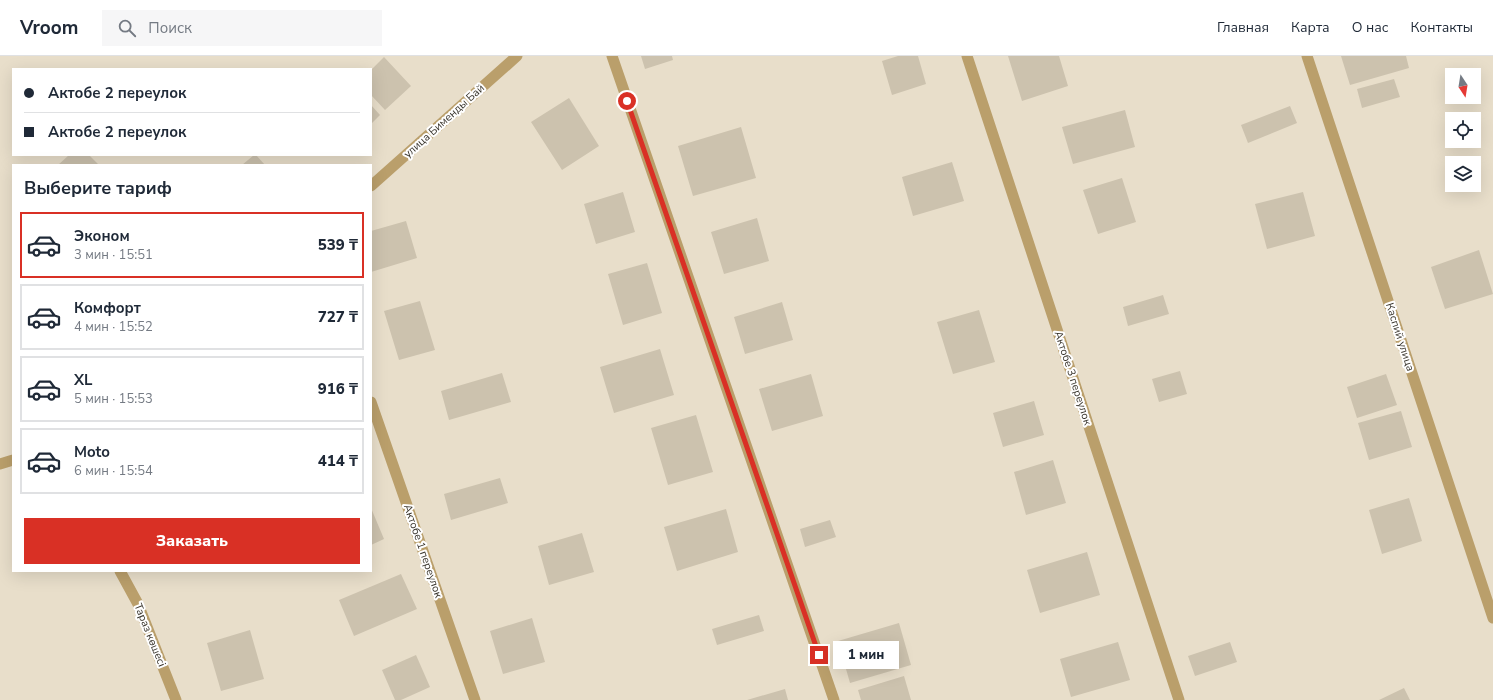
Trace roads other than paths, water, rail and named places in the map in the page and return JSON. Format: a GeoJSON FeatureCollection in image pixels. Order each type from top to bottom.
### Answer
{"type":"FeatureCollection","features":[{"type":"Feature","properties":{"kind":"street","name":"улица Бименды Бай"},"geometry":{"type":"LineString","coordinates":[[372,185],[517,56]]}},
{"type":"Feature","properties":{"kind":"street"},"geometry":{"type":"LineString","coordinates":[[612,56],[834,700]]}},
{"type":"Feature","properties":{"kind":"street","name":"Актобе 3 переулок"},"geometry":{"type":"LineString","coordinates":[[967,56],[1179,700]]}},
{"type":"Feature","properties":{"kind":"street","name":"Каспий улица"},"geometry":{"type":"LineString","coordinates":[[1307,56],[1493,618]]}},
{"type":"Feature","properties":{"kind":"street","name":"Актобе 1 переулок"},"geometry":{"type":"LineString","coordinates":[[372,405],[474,700]]}},
{"type":"Feature","properties":{"kind":"street"},"geometry":{"type":"LineString","coordinates":[[0,464],[12,460]]}},
{"type":"Feature","properties":{"kind":"street","name":"Тараз көшесі"},"geometry":{"type":"LineString","coordinates":[[121,572],[138,604],[176,700]]}}]}
